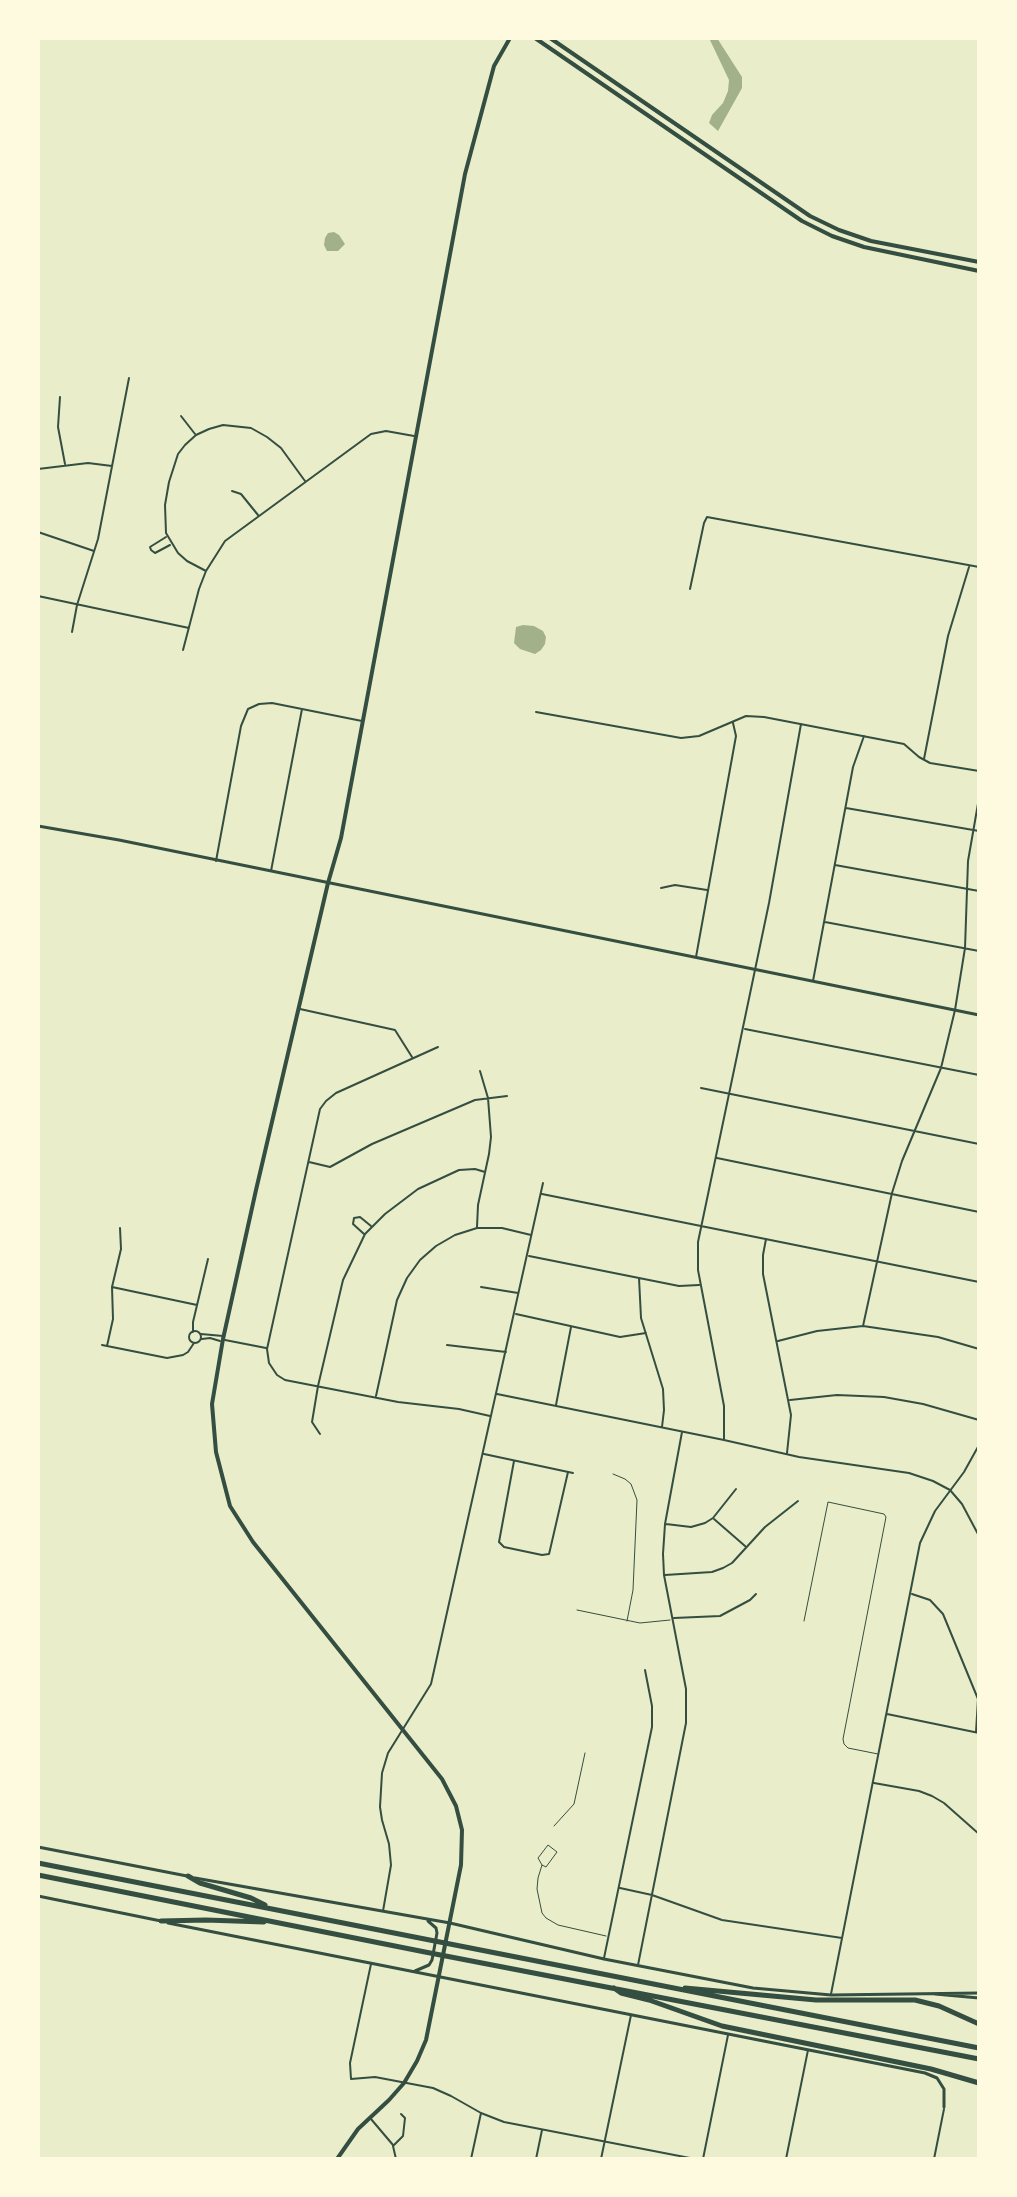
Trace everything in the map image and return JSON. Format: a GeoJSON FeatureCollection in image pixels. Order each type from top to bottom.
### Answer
{"type":"FeatureCollection","features":[{"type":"Feature","properties":{"kind":"highway"},"geometry":{"type":"LineString","coordinates":[[38,1863],[979,2048]]}},
{"type":"Feature","properties":{"kind":"highway"},"geometry":{"type":"LineString","coordinates":[[38,1875],[979,2059]]}},
{"type":"Feature","properties":{"kind":"highway"},"geometry":{"type":"LineString","coordinates":[[188,1876],[273,1909]]}},
{"type":"Feature","properties":{"kind":"highway"},"geometry":{"type":"LineString","coordinates":[[161,1921],[277,1923]]}},
{"type":"Feature","properties":{"kind":"highway"},"geometry":{"type":"LineString","coordinates":[[614,1987],[621,1993],[722,2026],[931,2069],[979,2083]]}},
{"type":"Feature","properties":{"kind":"highway"},"geometry":{"type":"LineString","coordinates":[[671,1988],[803,1999],[915,2000],[939,2006],[979,2024]]}},
{"type":"Feature","properties":{"kind":"main road"},"geometry":{"type":"LineString","coordinates":[[337,2159],[352,2137],[404,2083],[426,2040],[463,1855],[460,1818],[442,1779],[253,1542],[230,1506],[216,1452],[212,1404],[223,1339],[341,838],[470,152],[494,66],[510,38]]}},
{"type":"Feature","properties":{"kind":"main road"},"geometry":{"type":"LineString","coordinates":[[535,38],[802,221],[864,247],[979,271]]}},
{"type":"Feature","properties":{"kind":"main road"},"geometry":{"type":"LineString","coordinates":[[550,38],[810,216],[871,241],[979,262]]}},
{"type":"Feature","properties":{"kind":"street"},"geometry":{"type":"LineString","coordinates":[[72,632],[94,552],[129,378]]}},
{"type":"Feature","properties":{"kind":"street"},"geometry":{"type":"LineString","coordinates":[[60,397],[58,427],[66,466]]}},
{"type":"Feature","properties":{"kind":"street"},"geometry":{"type":"LineString","coordinates":[[181,416],[196,435]]}},
{"type":"Feature","properties":{"kind":"street"},"geometry":{"type":"LineString","coordinates":[[206,571],[187,561],[171,544],[164,517],[174,464],[185,445],[196,435],[223,425],[251,428],[281,448],[305,482]]}},
{"type":"Feature","properties":{"kind":"street"},"geometry":{"type":"LineString","coordinates":[[183,650],[206,571],[225,541],[371,434],[386,431],[416,437]]}},
{"type":"Feature","properties":{"kind":"street"},"geometry":{"type":"LineString","coordinates":[[38,469],[88,463],[112,466]]}},
{"type":"Feature","properties":{"kind":"street"},"geometry":{"type":"LineString","coordinates":[[232,491],[241,494],[258,516]]}},
{"type":"Feature","properties":{"kind":"street"},"geometry":{"type":"LineString","coordinates":[[690,589],[707,517],[979,567]]}},
{"type":"Feature","properties":{"kind":"street"},"geometry":{"type":"LineString","coordinates":[[38,532],[94,552]]}},
{"type":"Feature","properties":{"kind":"street"},"geometry":{"type":"LineString","coordinates":[[168,536],[150,547],[151,550],[155,553],[171,544]]}},
{"type":"Feature","properties":{"kind":"street"},"geometry":{"type":"LineString","coordinates":[[924,760],[948,636],[969,565]]}},
{"type":"Feature","properties":{"kind":"street"},"geometry":{"type":"LineString","coordinates":[[38,596],[189,628]]}},
{"type":"Feature","properties":{"kind":"street"},"geometry":{"type":"LineString","coordinates":[[216,861],[241,726],[251,706],[272,703],[363,722]]}},
{"type":"Feature","properties":{"kind":"street"},"geometry":{"type":"LineString","coordinates":[[271,872],[302,709]]}},
{"type":"Feature","properties":{"kind":"street"},"geometry":{"type":"LineString","coordinates":[[536,712],[681,738],[699,736],[746,716],[755,716],[904,744],[924,760],[979,771]]}},
{"type":"Feature","properties":{"kind":"street"},"geometry":{"type":"LineString","coordinates":[[695,958],[736,736],[732,722]]}},
{"type":"Feature","properties":{"kind":"street"},"geometry":{"type":"LineString","coordinates":[[724,1440],[724,1406],[697,1259],[701,1226],[756,970],[801,724]]}},
{"type":"Feature","properties":{"kind":"street"},"geometry":{"type":"LineString","coordinates":[[813,982],[853,767],[864,736]]}},
{"type":"Feature","properties":{"kind":"street"},"geometry":{"type":"LineString","coordinates":[[863,1326],[892,1193],[914,1130],[941,1068],[955,1010],[965,948],[966,889],[979,798]]}},
{"type":"Feature","properties":{"kind":"street"},"geometry":{"type":"LineString","coordinates":[[845,807],[979,831]]}},
{"type":"Feature","properties":{"kind":"street"},"geometry":{"type":"LineString","coordinates":[[38,826],[979,1015]]}},
{"type":"Feature","properties":{"kind":"street"},"geometry":{"type":"LineString","coordinates":[[834,865],[979,891]]}},
{"type":"Feature","properties":{"kind":"street"},"geometry":{"type":"LineString","coordinates":[[661,888],[675,885],[708,891]]}},
{"type":"Feature","properties":{"kind":"street"},"geometry":{"type":"LineString","coordinates":[[824,922],[979,951]]}},
{"type":"Feature","properties":{"kind":"street"},"geometry":{"type":"LineString","coordinates":[[299,1009],[395,1030],[413,1058]]}},
{"type":"Feature","properties":{"kind":"street"},"geometry":{"type":"LineString","coordinates":[[744,1029],[979,1075]]}},
{"type":"Feature","properties":{"kind":"street"},"geometry":{"type":"LineString","coordinates":[[438,1047],[336,1093],[320,1109],[267,1349],[269,1363],[285,1380],[491,1416]]}},
{"type":"Feature","properties":{"kind":"street"},"geometry":{"type":"LineString","coordinates":[[477,1228],[478,1205],[491,1137],[487,1097],[480,1071]]}},
{"type":"Feature","properties":{"kind":"street"},"geometry":{"type":"LineString","coordinates":[[701,1088],[979,1144]]}},
{"type":"Feature","properties":{"kind":"street"},"geometry":{"type":"LineString","coordinates":[[309,1162],[330,1167],[372,1144],[475,1100],[507,1096]]}},
{"type":"Feature","properties":{"kind":"street"},"geometry":{"type":"LineString","coordinates":[[716,1158],[979,1212]]}},
{"type":"Feature","properties":{"kind":"street"},"geometry":{"type":"LineString","coordinates":[[320,1434],[312,1422],[318,1386],[343,1280],[365,1234],[402,1199],[449,1173],[467,1169],[485,1172]]}},
{"type":"Feature","properties":{"kind":"street"},"geometry":{"type":"LineString","coordinates":[[383,1913],[391,1865],[382,1820],[382,1773],[388,1753],[431,1684],[543,1183]]}},
{"type":"Feature","properties":{"kind":"street"},"geometry":{"type":"LineString","coordinates":[[541,1194],[979,1282]]}},
{"type":"Feature","properties":{"kind":"street"},"geometry":{"type":"LineString","coordinates":[[365,1234],[353,1224],[354,1218],[360,1217],[372,1226]]}},
{"type":"Feature","properties":{"kind":"street"},"geometry":{"type":"LineString","coordinates":[[107,1346],[113,1319],[112,1287],[121,1249],[120,1228]]}},
{"type":"Feature","properties":{"kind":"street"},"geometry":{"type":"LineString","coordinates":[[376,1397],[397,1300],[420,1260],[455,1235],[477,1228],[502,1228],[532,1235]]}},
{"type":"Feature","properties":{"kind":"street"},"geometry":{"type":"LineString","coordinates":[[766,1239],[763,1274],[791,1426],[787,1455]]}},
{"type":"Feature","properties":{"kind":"street"},"geometry":{"type":"LineString","coordinates":[[528,1256],[679,1286],[700,1284]]}},
{"type":"Feature","properties":{"kind":"street"},"geometry":{"type":"LineString","coordinates":[[194,1343],[189,1338],[193,1332],[208,1259]]}},
{"type":"Feature","properties":{"kind":"street"},"geometry":{"type":"LineString","coordinates":[[639,1278],[639,1307],[663,1389],[662,1428]]}},
{"type":"Feature","properties":{"kind":"street"},"geometry":{"type":"LineString","coordinates":[[112,1287],[197,1305]]}},
{"type":"Feature","properties":{"kind":"street"},"geometry":{"type":"LineString","coordinates":[[481,1287],[519,1293]]}},
{"type":"Feature","properties":{"kind":"street"},"geometry":{"type":"LineString","coordinates":[[515,1314],[620,1337],[646,1333]]}},
{"type":"Feature","properties":{"kind":"street"},"geometry":{"type":"LineString","coordinates":[[777,1341],[817,1331],[863,1326],[938,1337],[979,1349]]}},
{"type":"Feature","properties":{"kind":"street"},"geometry":{"type":"LineString","coordinates":[[555,1407],[571,1327]]}},
{"type":"Feature","properties":{"kind":"street"},"geometry":{"type":"LineString","coordinates":[[193,1332],[267,1349]]}},
{"type":"Feature","properties":{"kind":"street"},"geometry":{"type":"LineString","coordinates":[[201,1334],[201,1339]]}},
{"type":"Feature","properties":{"kind":"street"},"geometry":{"type":"LineString","coordinates":[[102,1345],[167,1358],[183,1355],[201,1339],[223,1339]]}},
{"type":"Feature","properties":{"kind":"street"},"geometry":{"type":"LineString","coordinates":[[447,1345],[506,1352]]}},
{"type":"Feature","properties":{"kind":"street"},"geometry":{"type":"LineString","coordinates":[[496,1394],[787,1455],[909,1473],[950,1490],[962,1504],[979,1536]]}},
{"type":"Feature","properties":{"kind":"street"},"geometry":{"type":"LineString","coordinates":[[788,1400],[837,1395],[884,1397],[979,1420]]}},
{"type":"Feature","properties":{"kind":"street"},"geometry":{"type":"LineString","coordinates":[[637,1966],[686,1723],[686,1689],[664,1575],[663,1554],[665,1524],[682,1432]]}},
{"type":"Feature","properties":{"kind":"street"},"geometry":{"type":"LineString","coordinates":[[831,1995],[924,1532],[979,1445]]}},
{"type":"Feature","properties":{"kind":"street"},"geometry":{"type":"LineString","coordinates":[[483,1454],[573,1473]]}},
{"type":"Feature","properties":{"kind":"street"},"geometry":{"type":"LineString","coordinates":[[514,1461],[499,1542],[504,1547],[542,1555],[549,1554],[568,1472]]}},
{"type":"Feature","properties":{"kind":"street"},"geometry":{"type":"LineString","coordinates":[[665,1524],[691,1527],[713,1518],[736,1489]]}},
{"type":"Feature","properties":{"kind":"street"},"geometry":{"type":"LineString","coordinates":[[664,1575],[712,1572],[723,1568],[765,1527],[798,1501]]}},
{"type":"Feature","properties":{"kind":"street"},"geometry":{"type":"LineString","coordinates":[[713,1518],[746,1547]]}},
{"type":"Feature","properties":{"kind":"street"},"geometry":{"type":"LineString","coordinates":[[673,1619],[720,1616],[756,1594]]}},
{"type":"Feature","properties":{"kind":"street"},"geometry":{"type":"LineString","coordinates":[[886,1714],[977,1732],[978,1699],[943,1614],[930,1600],[910,1594]]}},
{"type":"Feature","properties":{"kind":"street"},"geometry":{"type":"LineString","coordinates":[[604,1959],[652,1727],[652,1706],[645,1670]]}},
{"type":"Feature","properties":{"kind":"street"},"geometry":{"type":"LineString","coordinates":[[872,1783],[932,1796],[979,1834]]}},
{"type":"Feature","properties":{"kind":"street"},"geometry":{"type":"LineString","coordinates":[[38,1847],[450,1923],[604,1959],[753,1988],[831,1995],[955,1992],[979,1995]]}},
{"type":"Feature","properties":{"kind":"street"},"geometry":{"type":"LineString","coordinates":[[619,1887],[652,1895],[722,1920],[842,1938]]}},
{"type":"Feature","properties":{"kind":"street"},"geometry":{"type":"LineString","coordinates":[[38,1896],[925,2073],[937,2078],[944,2089],[944,2107],[934,2159]]}},
{"type":"Feature","properties":{"kind":"street"},"geometry":{"type":"LineString","coordinates":[[415,1971],[429,1965],[437,1933],[436,1928],[425,1919]]}},
{"type":"Feature","properties":{"kind":"street"},"geometry":{"type":"LineString","coordinates":[[371,1963],[350,2063],[351,2079],[375,2077],[441,2091],[504,2122],[695,2159]]}},
{"type":"Feature","properties":{"kind":"street"},"geometry":{"type":"LineString","coordinates":[[601,2159],[631,2014]]}},
{"type":"Feature","properties":{"kind":"street"},"geometry":{"type":"LineString","coordinates":[[703,2159],[728,2034]]}},
{"type":"Feature","properties":{"kind":"street"},"geometry":{"type":"LineString","coordinates":[[786,2159],[808,2050]]}},
{"type":"Feature","properties":{"kind":"street"},"geometry":{"type":"LineString","coordinates":[[471,2159],[481,2113]]}},
{"type":"Feature","properties":{"kind":"street"},"geometry":{"type":"LineString","coordinates":[[393,2146],[403,2136],[405,2118],[401,2114]]}},
{"type":"Feature","properties":{"kind":"street"},"geometry":{"type":"LineString","coordinates":[[370,2117],[393,2146],[396,2159]]}},
{"type":"Feature","properties":{"kind":"street"},"geometry":{"type":"LineString","coordinates":[[536,2159],[542,2130]]}},
{"type":"Feature","properties":{"kind":"lane"},"geometry":{"type":"LineString","coordinates":[[613,1474],[631,1484],[637,1500],[633,1590],[627,1621]]}},
{"type":"Feature","properties":{"kind":"lane"},"geometry":{"type":"LineString","coordinates":[[804,1621],[828,1502],[885,1515],[843,1739],[848,1748],[878,1754]]}},
{"type":"Feature","properties":{"kind":"lane"},"geometry":{"type":"LineString","coordinates":[[577,1610],[648,1624],[673,1619]]}},
{"type":"Feature","properties":{"kind":"lane"},"geometry":{"type":"LineString","coordinates":[[554,1826],[574,1804],[585,1753]]}},
{"type":"Feature","properties":{"kind":"lane"},"geometry":{"type":"LineString","coordinates":[[542,1865],[546,1867],[557,1852],[548,1845],[538,1858],[542,1865],[537,1889],[546,1918],[558,1925],[608,1937]]}},
{"type":"Feature","properties":{"kind":"shaded area"},"geometry":{"type":"Polygon","coordinates":[[[709,38],[717,38],[742,77],[742,88],[718,131],[709,123],[723,103],[729,80],[709,38]]]}},
{"type":"Feature","properties":{"kind":"shaded area"},"geometry":{"type":"Polygon","coordinates":[[[334,232],[345,244],[338,251],[327,251],[325,238],[328,233],[334,232]]]}},
{"type":"Feature","properties":{"kind":"shaded area"},"geometry":{"type":"Polygon","coordinates":[[[534,626],[546,637],[545,644],[535,654],[520,649],[514,643],[516,627],[534,626]]]}}]}
